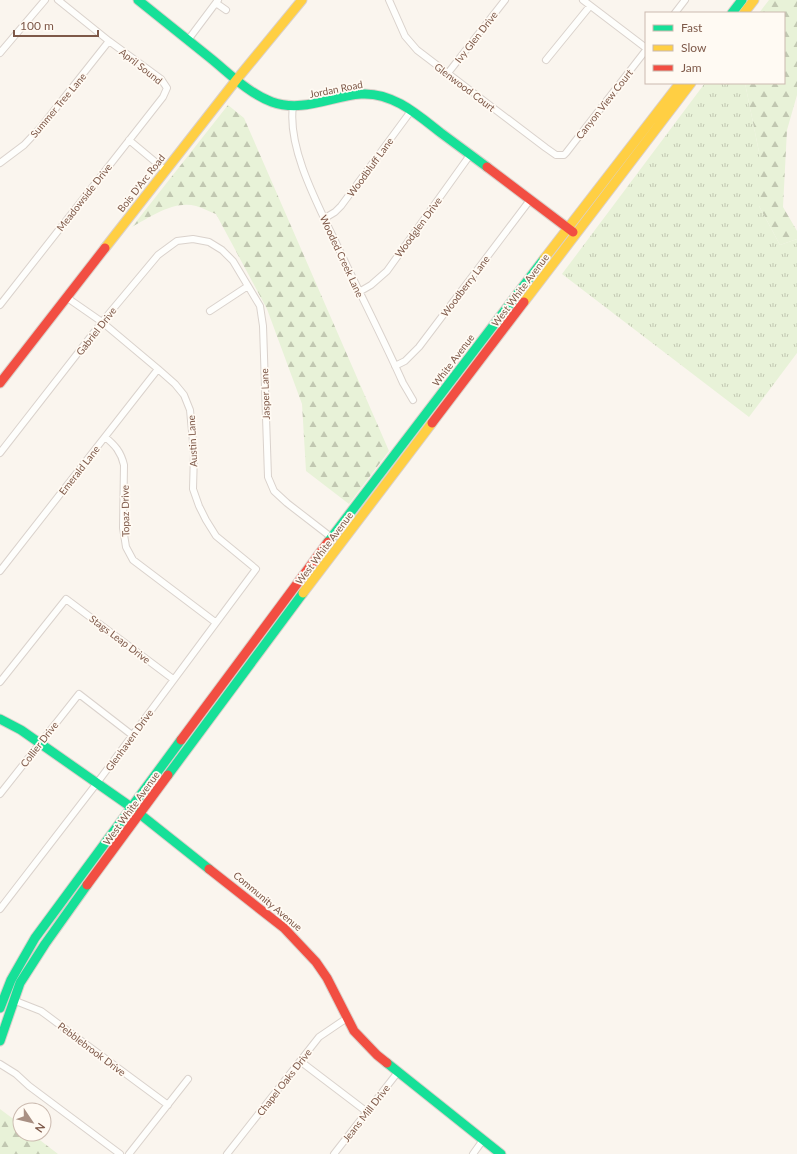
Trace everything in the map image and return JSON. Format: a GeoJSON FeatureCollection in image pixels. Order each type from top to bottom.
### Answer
{"type":"FeatureCollection","features":[{"type":"Feature","properties":{"kind":"main road","name":"Jordan Road"},"geometry":{"type":"LineString","coordinates":[[138,0],[237,79],[262,97],[279,104],[306,106],[361,94],[372,94],[397,102],[412,111],[575,234]]}},
{"type":"Feature","properties":{"kind":"main road","name":"Bois D'Arc Road"},"geometry":{"type":"LineString","coordinates":[[1,380],[237,79],[302,0]]}},
{"type":"Feature","properties":{"kind":"main road"},"geometry":{"type":"LineString","coordinates":[[733,12],[742,0]]}},
{"type":"Feature","properties":{"kind":"main road"},"geometry":{"type":"LineString","coordinates":[[745,12],[754,0]]}},
{"type":"Feature","properties":{"kind":"main road","name":"White Avenue"},"geometry":{"type":"LineString","coordinates":[[331,537],[679,84]]}},
{"type":"Feature","properties":{"kind":"main road","name":"West White Avenue"},"geometry":{"type":"LineString","coordinates":[[0,1041],[20,983],[45,944],[340,544],[474,370],[689,84]]}},
{"type":"Feature","properties":{"kind":"main road"},"geometry":{"type":"LineString","coordinates":[[331,537],[340,544]]}},
{"type":"Feature","properties":{"kind":"main road","name":"West White Avenue"},"geometry":{"type":"LineString","coordinates":[[0,1008],[11,980],[35,938],[331,537]]}},
{"type":"Feature","properties":{"kind":"main road","name":"Community Avenue"},"geometry":{"type":"LineString","coordinates":[[0,720],[21,730],[131,807],[261,908],[295,938],[311,955],[323,973],[354,1031],[376,1055],[501,1154]]}},
{"type":"Feature","properties":{"kind":"street"},"geometry":{"type":"LineString","coordinates":[[0,53],[45,0]]}},
{"type":"Feature","properties":{"kind":"street","name":"April Sound"},"geometry":{"type":"LineString","coordinates":[[58,0],[109,41],[161,79],[167,88]]}},
{"type":"Feature","properties":{"kind":"street","name":"Glenwood Court"},"geometry":{"type":"LineString","coordinates":[[389,0],[400,26],[410,43],[417,50],[546,148],[556,155],[561,155]]}},
{"type":"Feature","properties":{"kind":"street","name":"Ivy Glen Drive"},"geometry":{"type":"LineString","coordinates":[[448,73],[505,0]]}},
{"type":"Feature","properties":{"kind":"street"},"geometry":{"type":"LineString","coordinates":[[582,0],[645,48]]}},
{"type":"Feature","properties":{"kind":"street"},"geometry":{"type":"LineString","coordinates":[[676,12],[685,0]]}},
{"type":"Feature","properties":{"kind":"street"},"geometry":{"type":"LineString","coordinates":[[188,40],[217,1],[226,10]]}},
{"type":"Feature","properties":{"kind":"street"},"geometry":{"type":"LineString","coordinates":[[546,60],[590,6]]}},
{"type":"Feature","properties":{"kind":"street","name":"Summer Tree Lane"},"geometry":{"type":"LineString","coordinates":[[0,163],[24,145],[41,127],[109,41]]}},
{"type":"Feature","properties":{"kind":"street","name":"Canyon View Court"},"geometry":{"type":"LineString","coordinates":[[561,155],[566,153],[645,50]]}},
{"type":"Feature","properties":{"kind":"street","name":"Meadowside Drive"},"geometry":{"type":"LineString","coordinates":[[0,305],[163,96],[167,88]]}},
{"type":"Feature","properties":{"kind":"street","name":"Wooded Creek Lane"},"geometry":{"type":"LineString","coordinates":[[293,106],[291,119],[296,147],[310,185],[359,292],[403,383],[413,400]]}},
{"type":"Feature","properties":{"kind":"street","name":"Woodbluff Lane"},"geometry":{"type":"LineString","coordinates":[[325,218],[341,206],[412,111]]}},
{"type":"Feature","properties":{"kind":"street"},"geometry":{"type":"LineString","coordinates":[[129,140],[165,170]]}},
{"type":"Feature","properties":{"kind":"street","name":"Woodglen Drive"},"geometry":{"type":"LineString","coordinates":[[359,292],[371,285],[386,271],[470,155]]}},
{"type":"Feature","properties":{"kind":"street","name":"Woodberry Lane"},"geometry":{"type":"LineString","coordinates":[[395,366],[405,361],[419,347],[530,200]]}},
{"type":"Feature","properties":{"kind":"street","name":"Gabriel Drive"},"geometry":{"type":"LineString","coordinates":[[0,453],[102,322],[158,255],[177,241],[193,239],[209,242]]}},
{"type":"Feature","properties":{"kind":"street","name":"Jasper Lane"},"geometry":{"type":"LineString","coordinates":[[209,242],[222,250],[233,261],[260,306],[263,326],[268,477],[274,491],[331,537]]}},
{"type":"Feature","properties":{"kind":"street"},"geometry":{"type":"LineString","coordinates":[[210,312],[248,286]]}},
{"type":"Feature","properties":{"kind":"street","name":"Austin Lane"},"geometry":{"type":"LineString","coordinates":[[66,296],[102,322],[158,368],[184,395],[190,410],[194,453],[193,489],[202,513],[216,536],[256,569]]}},
{"type":"Feature","properties":{"kind":"street","name":"Emerald Lane"},"geometry":{"type":"LineString","coordinates":[[0,571],[158,368]]}},
{"type":"Feature","properties":{"kind":"street","name":"Topaz Drive"},"geometry":{"type":"LineString","coordinates":[[105,437],[114,444],[122,457],[124,465],[123,528],[126,547],[134,560],[216,622]]}},
{"type":"Feature","properties":{"kind":"street","name":"Glenhaven Drive"},"geometry":{"type":"LineString","coordinates":[[0,909],[97,783],[256,569]]}},
{"type":"Feature","properties":{"kind":"street","name":"Stags Leap Drive"},"geometry":{"type":"LineString","coordinates":[[0,682],[66,599],[173,679]]}},
{"type":"Feature","properties":{"kind":"street","name":"Collier Drive"},"geometry":{"type":"LineString","coordinates":[[0,794],[79,694],[132,735]]}},
{"type":"Feature","properties":{"kind":"street","name":"Pebblebrook Drive"},"geometry":{"type":"LineString","coordinates":[[13,1000],[41,1011],[168,1105]]}},
{"type":"Feature","properties":{"kind":"street","name":"Chapel Oaks Drive"},"geometry":{"type":"LineString","coordinates":[[228,1154],[319,1038],[347,1018]]}},
{"type":"Feature","properties":{"kind":"street"},"geometry":{"type":"LineString","coordinates":[[300,1061],[367,1112]]}},
{"type":"Feature","properties":{"kind":"street"},"geometry":{"type":"LineString","coordinates":[[0,1064],[16,1074],[29,1086],[120,1154]]}},
{"type":"Feature","properties":{"kind":"street","name":"Jeans Mill Drive"},"geometry":{"type":"LineString","coordinates":[[334,1154],[398,1072]]}},
{"type":"Feature","properties":{"kind":"street"},"geometry":{"type":"LineString","coordinates":[[129,1154],[188,1079]]}},
{"type":"Feature","properties":{"kind":"street"},"geometry":{"type":"LineString","coordinates":[[473,1154],[483,1140]]}},
{"type":"Feature","properties":{"kind":"green space"},"geometry":{"type":"Polygon","coordinates":[[[769,0],[797,0],[797,95],[787,130],[783,207],[797,231],[797,239],[780,245],[759,206],[759,152],[745,84],[785,84],[785,12],[760,12],[769,0]]]}},
{"type":"Feature","properties":{"kind":"green space"},"geometry":{"type":"Polygon","coordinates":[[[704,84],[745,84],[759,152],[759,206],[780,245],[797,239],[797,353],[749,417],[562,274],[704,84]]]}},
{"type":"Feature","properties":{"kind":"green space"},"geometry":{"type":"Polygon","coordinates":[[[228,105],[244,118],[389,451],[349,504],[306,471],[302,404],[267,309],[216,214],[196,206],[179,205],[162,210],[132,227],[228,105]]]}},
{"type":"Feature","properties":{"kind":"green space"},"geometry":{"type":"Polygon","coordinates":[[[0,1109],[12,1118],[12,1142],[42,1142],[58,1154],[0,1154],[0,1109]]]}},
{"type":"Feature","properties":{"kind":"traffic: fast"},"geometry":{"type":"LineString","coordinates":[[138,0],[239,82],[263,98],[283,105],[295,106],[317,103],[350,95],[373,94],[384,97],[414,112],[487,167]]}},
{"type":"Feature","properties":{"kind":"traffic: fast"},"geometry":{"type":"LineString","coordinates":[[733,12],[742,0]]}},
{"type":"Feature","properties":{"kind":"traffic: fast"},"geometry":{"type":"LineString","coordinates":[[328,542],[544,259]]}},
{"type":"Feature","properties":{"kind":"traffic: fast"},"geometry":{"type":"LineString","coordinates":[[168,775],[303,593]]}},
{"type":"Feature","properties":{"kind":"traffic: fast"},"geometry":{"type":"LineString","coordinates":[[0,719],[21,730],[131,807],[209,869]]}},
{"type":"Feature","properties":{"kind":"traffic: fast"},"geometry":{"type":"LineString","coordinates":[[0,1008],[11,980],[35,938],[181,740]]}},
{"type":"Feature","properties":{"kind":"traffic: fast"},"geometry":{"type":"LineString","coordinates":[[0,1041],[20,983],[45,944],[87,885]]}},
{"type":"Feature","properties":{"kind":"traffic: fast"},"geometry":{"type":"LineString","coordinates":[[387,1063],[501,1154]]}},
{"type":"Feature","properties":{"kind":"traffic: slow"},"geometry":{"type":"LineString","coordinates":[[105,248],[237,79],[302,0]]}},
{"type":"Feature","properties":{"kind":"traffic: slow"},"geometry":{"type":"LineString","coordinates":[[745,12],[754,0]]}},
{"type":"Feature","properties":{"kind":"traffic: slow"},"geometry":{"type":"LineString","coordinates":[[544,259],[679,84]]}},
{"type":"Feature","properties":{"kind":"traffic: slow"},"geometry":{"type":"LineString","coordinates":[[524,302],[690,84]]}},
{"type":"Feature","properties":{"kind":"traffic: slow"},"geometry":{"type":"LineString","coordinates":[[303,593],[432,423]]}},
{"type":"Feature","properties":{"kind":"traffic: jam"},"geometry":{"type":"LineString","coordinates":[[487,167],[573,232]]}},
{"type":"Feature","properties":{"kind":"traffic: jam"},"geometry":{"type":"LineString","coordinates":[[0,383],[105,248]]}},
{"type":"Feature","properties":{"kind":"traffic: jam"},"geometry":{"type":"LineString","coordinates":[[432,423],[524,302]]}},
{"type":"Feature","properties":{"kind":"traffic: jam"},"geometry":{"type":"LineString","coordinates":[[181,740],[328,542]]}},
{"type":"Feature","properties":{"kind":"traffic: jam"},"geometry":{"type":"LineString","coordinates":[[87,885],[168,775]]}},
{"type":"Feature","properties":{"kind":"traffic: jam"},"geometry":{"type":"LineString","coordinates":[[209,869],[284,928],[316,962],[327,978],[354,1031],[377,1055],[387,1063]]}}]}
